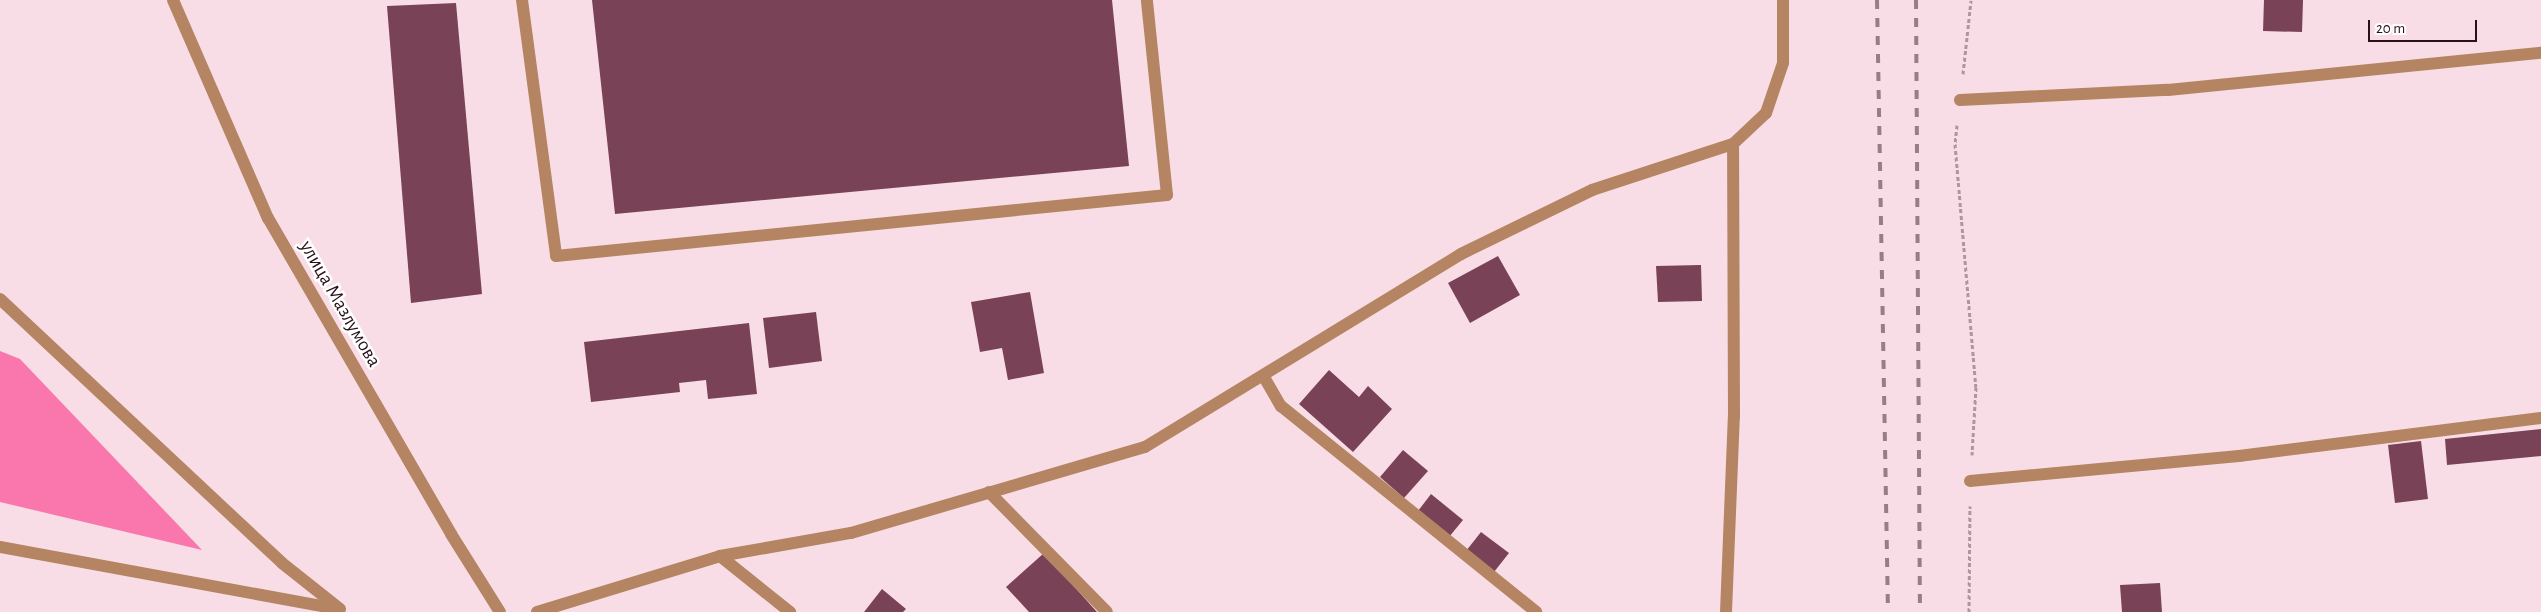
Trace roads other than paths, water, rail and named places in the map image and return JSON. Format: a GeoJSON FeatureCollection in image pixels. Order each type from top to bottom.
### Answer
{"type":"FeatureCollection","features":[{"type":"Feature","properties":{"kind":"street","name":"улица Мазлумова"},"geometry":{"type":"LineString","coordinates":[[173,0],[268,218],[451,534],[500,612]]}},
{"type":"Feature","properties":{"kind":"street"},"geometry":{"type":"LineString","coordinates":[[522,0],[556,256],[1167,195],[1147,0]]}},
{"type":"Feature","properties":{"kind":"street"},"geometry":{"type":"LineString","coordinates":[[537,612],[720,556],[851,533],[1145,446],[1264,377],[1461,254],[1592,190],[1733,144],[1766,113],[1783,63],[1783,0]]}},
{"type":"Feature","properties":{"kind":"street"},"geometry":{"type":"LineString","coordinates":[[1960,100],[2168,90],[2541,53]]}},
{"type":"Feature","properties":{"kind":"street"},"geometry":{"type":"LineString","coordinates":[[1726,612],[1734,417],[1733,144]]}},
{"type":"Feature","properties":{"kind":"street"},"geometry":{"type":"LineString","coordinates":[[0,299],[282,563],[341,611]]}},
{"type":"Feature","properties":{"kind":"street"},"geometry":{"type":"LineString","coordinates":[[1264,377],[1281,406],[1536,612]]}},
{"type":"Feature","properties":{"kind":"street"},"geometry":{"type":"LineString","coordinates":[[1970,481],[2240,456],[2541,418]]}},
{"type":"Feature","properties":{"kind":"street"},"geometry":{"type":"LineString","coordinates":[[989,492],[1107,612]]}},
{"type":"Feature","properties":{"kind":"street"},"geometry":{"type":"LineString","coordinates":[[0,547],[341,611]]}},
{"type":"Feature","properties":{"kind":"street"},"geometry":{"type":"LineString","coordinates":[[720,556],[790,612]]}},
{"type":"Feature","properties":{"kind":"railway"},"geometry":{"type":"LineString","coordinates":[[1877,0],[1888,612]]}},
{"type":"Feature","properties":{"kind":"railway"},"geometry":{"type":"LineString","coordinates":[[1916,0],[1920,612]]}}]}
